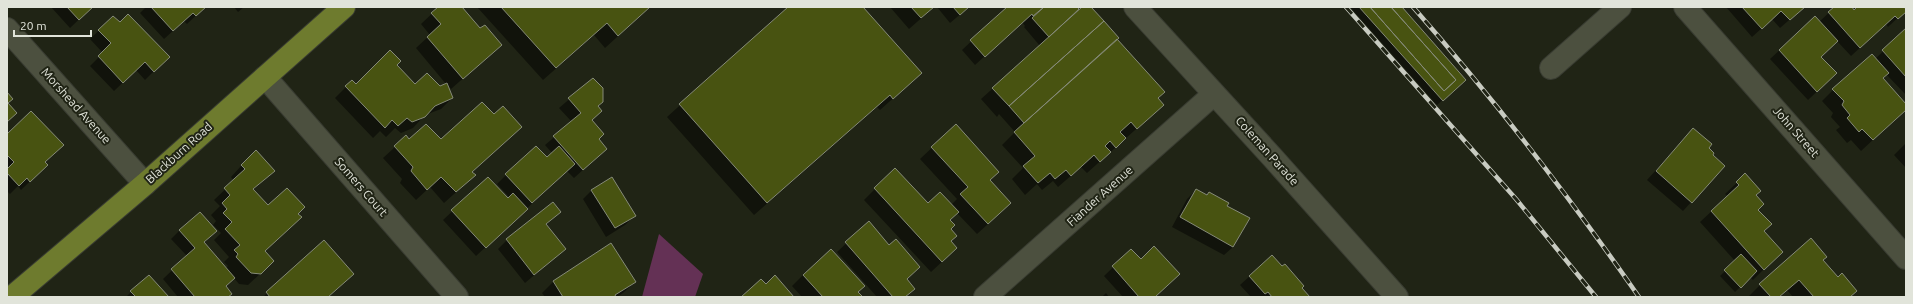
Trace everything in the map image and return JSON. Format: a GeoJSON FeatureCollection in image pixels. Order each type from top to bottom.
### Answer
{"type":"FeatureCollection","features":[{"type":"Feature","properties":{"kind":"main road","name":"Blackburn Road"},"geometry":{"type":"LineString","coordinates":[[12,297],[145,184],[344,7]]}},
{"type":"Feature","properties":{"kind":"street","name":"Coleman Parade"},"geometry":{"type":"LineString","coordinates":[[1135,7],[1397,297]]}},
{"type":"Feature","properties":{"kind":"street"},"geometry":{"type":"LineString","coordinates":[[1551,68],[1620,7]]}},
{"type":"Feature","properties":{"kind":"street","name":"John Street"},"geometry":{"type":"LineString","coordinates":[[1685,7],[1906,258]]}},
{"type":"Feature","properties":{"kind":"street","name":"Morshead Avenue"},"geometry":{"type":"LineString","coordinates":[[7,29],[145,184]]}},
{"type":"Feature","properties":{"kind":"street","name":"Somers Court"},"geometry":{"type":"LineString","coordinates":[[265,77],[457,297]]}},
{"type":"Feature","properties":{"kind":"street","name":"Fiander Avenue"},"geometry":{"type":"LineString","coordinates":[[985,297],[1214,94]]}},
{"type":"Feature","properties":{"kind":"shaded area"},"geometry":{"type":"Polygon","coordinates":[[[659,234],[703,274],[695,297],[642,297],[659,234]]]}},
{"type":"Feature","properties":{"kind":"building"},"geometry":{"type":"Polygon","coordinates":[[[67,7],[93,7],[79,20],[67,7]]]}},
{"type":"Feature","properties":{"kind":"building"},"geometry":{"type":"Polygon","coordinates":[[[151,7],[206,7],[196,16],[193,13],[173,31],[151,7]]]}},
{"type":"Feature","properties":{"kind":"building"},"geometry":{"type":"Polygon","coordinates":[[[438,7],[462,7],[480,28],[485,25],[502,45],[463,79],[427,37],[441,24],[431,13],[438,7]]]}},
{"type":"Feature","properties":{"kind":"building"},"geometry":{"type":"Polygon","coordinates":[[[501,7],[650,7],[618,36],[607,23],[556,68],[501,7]]]}},
{"type":"Feature","properties":{"kind":"building"},"geometry":{"type":"Polygon","coordinates":[[[788,7],[863,7],[922,73],[893,99],[890,95],[767,203],[679,104],[788,7]]]}},
{"type":"Feature","properties":{"kind":"building"},"geometry":{"type":"Polygon","coordinates":[[[911,7],[934,7],[921,18],[911,7]]]}},
{"type":"Feature","properties":{"kind":"building"},"geometry":{"type":"Polygon","coordinates":[[[953,7],[969,7],[960,15],[953,7]]]}},
{"type":"Feature","properties":{"kind":"building"},"geometry":{"type":"Polygon","coordinates":[[[1007,7],[1044,7],[1033,16],[1032,14],[985,57],[970,40],[1007,7]]]}},
{"type":"Feature","properties":{"kind":"building"},"geometry":{"type":"Polygon","coordinates":[[[1044,7],[1077,7],[1079,9],[1049,37],[1032,18],[1044,7]]]}},
{"type":"Feature","properties":{"kind":"building"},"geometry":{"type":"Polygon","coordinates":[[[1082,7],[1091,7],[1104,21],[1009,106],[992,88],[1082,7]]]}},
{"type":"Feature","properties":{"kind":"building"},"geometry":{"type":"Polygon","coordinates":[[[1359,7],[1370,7],[1444,91],[1456,80],[1391,7],[1402,7],[1466,80],[1443,101],[1359,7]]]}},
{"type":"Feature","properties":{"kind":"building"},"geometry":{"type":"Polygon","coordinates":[[[1370,7],[1391,7],[1456,80],[1444,91],[1370,7]]]}},
{"type":"Feature","properties":{"kind":"building"},"geometry":{"type":"Polygon","coordinates":[[[1742,7],[1805,7],[1790,20],[1781,11],[1762,29],[1742,7]]]}},
{"type":"Feature","properties":{"kind":"building"},"geometry":{"type":"Polygon","coordinates":[[[1834,7],[1852,7],[1854,10],[1857,7],[1905,7],[1906,12],[1898,19],[1895,16],[1860,48],[1828,12],[1834,7]]]}},
{"type":"Feature","properties":{"kind":"building"},"geometry":{"type":"Polygon","coordinates":[[[128,14],[170,57],[154,72],[145,62],[123,83],[98,56],[111,43],[98,30],[113,16],[120,22],[128,14]]]}},
{"type":"Feature","properties":{"kind":"building"},"geometry":{"type":"Polygon","coordinates":[[[1815,16],[1838,41],[1821,57],[1837,73],[1817,92],[1779,50],[1815,16]]]}},
{"type":"Feature","properties":{"kind":"building"},"geometry":{"type":"Polygon","coordinates":[[[1104,21],[1119,38],[1024,123],[1009,106],[1104,21]]]}},
{"type":"Feature","properties":{"kind":"building"},"geometry":{"type":"Polygon","coordinates":[[[1906,28],[1906,77],[1882,50],[1906,28]]]}},
{"type":"Feature","properties":{"kind":"building"},"geometry":{"type":"Polygon","coordinates":[[[1117,39],[1165,92],[1158,98],[1164,105],[1137,129],[1131,122],[1120,132],[1126,138],[1116,148],[1110,141],[1105,146],[1111,152],[1100,162],[1094,155],[1071,176],[1066,170],[1055,179],[1050,173],[1038,183],[1023,166],[1035,156],[1014,132],[1117,39]]]}},
{"type":"Feature","properties":{"kind":"building"},"geometry":{"type":"Polygon","coordinates":[[[390,50],[401,61],[397,65],[415,84],[427,73],[440,86],[447,83],[453,98],[435,106],[425,117],[412,122],[407,118],[398,126],[392,120],[385,128],[345,86],[352,80],[356,84],[390,50]]]}},
{"type":"Feature","properties":{"kind":"building"},"geometry":{"type":"Polygon","coordinates":[[[1872,54],[1889,73],[1883,78],[1906,104],[1906,110],[1873,140],[1862,129],[1859,132],[1847,118],[1850,115],[1842,105],[1844,101],[1832,89],[1872,54]]]}},
{"type":"Feature","properties":{"kind":"building"},"geometry":{"type":"Polygon","coordinates":[[[593,78],[603,88],[603,102],[598,106],[602,111],[592,120],[604,134],[599,139],[607,149],[583,170],[553,136],[581,113],[568,98],[593,78]]]}},
{"type":"Feature","properties":{"kind":"building"},"geometry":{"type":"Polygon","coordinates":[[[7,92],[13,99],[8,103],[17,113],[7,122],[7,92]]]}},
{"type":"Feature","properties":{"kind":"building"},"geometry":{"type":"Polygon","coordinates":[[[482,102],[494,114],[503,106],[522,127],[472,172],[476,175],[456,192],[441,177],[427,190],[411,171],[413,167],[394,146],[406,135],[409,139],[426,124],[441,139],[482,102]]]}},
{"type":"Feature","properties":{"kind":"building"},"geometry":{"type":"Polygon","coordinates":[[[31,111],[64,145],[45,162],[48,165],[30,182],[27,178],[19,186],[7,173],[7,169],[14,162],[7,155],[7,134],[31,111]]]}},
{"type":"Feature","properties":{"kind":"building"},"geometry":{"type":"Polygon","coordinates":[[[956,124],[999,172],[990,180],[1011,203],[988,224],[960,194],[968,187],[931,147],[956,124]]]}},
{"type":"Feature","properties":{"kind":"building"},"geometry":{"type":"Polygon","coordinates":[[[1693,128],[1712,144],[1709,148],[1714,153],[1713,155],[1725,166],[1692,203],[1656,171],[1693,128]]]}},
{"type":"Feature","properties":{"kind":"building"},"geometry":{"type":"Polygon","coordinates":[[[536,146],[547,157],[559,146],[575,164],[532,203],[505,174],[536,146]]]}},
{"type":"Feature","properties":{"kind":"building"},"geometry":{"type":"Polygon","coordinates":[[[256,150],[275,171],[253,189],[268,205],[287,188],[305,207],[298,214],[302,217],[265,251],[274,261],[261,274],[251,273],[236,257],[238,254],[234,250],[240,245],[225,229],[232,222],[223,213],[227,209],[222,203],[230,195],[224,188],[245,169],[241,165],[256,150]]]}},
{"type":"Feature","properties":{"kind":"building"},"geometry":{"type":"Polygon","coordinates":[[[895,168],[928,203],[940,192],[959,212],[950,220],[955,225],[951,229],[957,236],[951,241],[957,248],[942,262],[874,188],[895,168]]]}},
{"type":"Feature","properties":{"kind":"building"},"geometry":{"type":"Polygon","coordinates":[[[1745,173],[1761,191],[1756,195],[1764,204],[1758,210],[1772,224],[1764,231],[1783,252],[1764,270],[1711,211],[1739,185],[1736,182],[1745,173]]]}},
{"type":"Feature","properties":{"kind":"building"},"geometry":{"type":"Polygon","coordinates":[[[488,177],[508,198],[513,193],[528,209],[486,248],[451,210],[488,177]]]}},
{"type":"Feature","properties":{"kind":"building"},"geometry":{"type":"Polygon","coordinates":[[[612,177],[636,216],[615,228],[591,190],[612,177]]]}},
{"type":"Feature","properties":{"kind":"building"},"geometry":{"type":"Polygon","coordinates":[[[1196,189],[1207,195],[1209,192],[1229,203],[1227,206],[1250,218],[1233,247],[1180,217],[1196,189]]]}},
{"type":"Feature","properties":{"kind":"building"},"geometry":{"type":"Polygon","coordinates":[[[553,202],[561,212],[546,224],[566,249],[534,275],[506,239],[553,202]]]}},
{"type":"Feature","properties":{"kind":"building"},"geometry":{"type":"Polygon","coordinates":[[[200,212],[217,231],[204,242],[235,278],[226,286],[232,294],[228,297],[195,297],[171,269],[195,248],[179,230],[200,212]]]}},
{"type":"Feature","properties":{"kind":"building"},"geometry":{"type":"Polygon","coordinates":[[[869,221],[889,245],[896,239],[920,267],[907,279],[915,289],[905,297],[893,297],[845,242],[869,221]]]}},
{"type":"Feature","properties":{"kind":"building"},"geometry":{"type":"Polygon","coordinates":[[[1811,238],[1827,257],[1823,260],[1838,277],[1842,273],[1857,291],[1850,297],[1814,297],[1799,280],[1779,297],[1771,297],[1759,284],[1811,238]]]}},
{"type":"Feature","properties":{"kind":"building"},"geometry":{"type":"Polygon","coordinates":[[[324,240],[354,274],[328,297],[270,297],[266,292],[324,240]]]}},
{"type":"Feature","properties":{"kind":"building"},"geometry":{"type":"Polygon","coordinates":[[[611,243],[636,282],[615,295],[616,297],[563,297],[553,281],[611,243]]]}},
{"type":"Feature","properties":{"kind":"building"},"geometry":{"type":"Polygon","coordinates":[[[1154,246],[1180,274],[1155,297],[1139,297],[1112,266],[1131,249],[1141,259],[1154,246]]]}},
{"type":"Feature","properties":{"kind":"building"},"geometry":{"type":"Polygon","coordinates":[[[831,249],[865,286],[858,292],[863,297],[823,297],[803,275],[831,249]]]}},
{"type":"Feature","properties":{"kind":"building"},"geometry":{"type":"Polygon","coordinates":[[[1741,254],[1757,271],[1741,288],[1724,270],[1741,254]]]}},
{"type":"Feature","properties":{"kind":"building"},"geometry":{"type":"Polygon","coordinates":[[[1272,255],[1282,266],[1285,264],[1304,286],[1302,288],[1310,297],[1272,297],[1268,292],[1265,294],[1249,276],[1272,255]]]}},
{"type":"Feature","properties":{"kind":"building"},"geometry":{"type":"Polygon","coordinates":[[[149,275],[169,297],[136,297],[130,291],[149,275]]]}},
{"type":"Feature","properties":{"kind":"building"},"geometry":{"type":"Polygon","coordinates":[[[775,275],[794,297],[741,297],[761,279],[766,284],[775,275]]]}},
{"type":"Feature","properties":{"kind":"railway"},"geometry":{"type":"LineString","coordinates":[[1346,7],[1516,199],[1596,297]]}},
{"type":"Feature","properties":{"kind":"railway"},"geometry":{"type":"LineString","coordinates":[[1413,7],[1502,113],[1586,222],[1639,297]]}}]}
